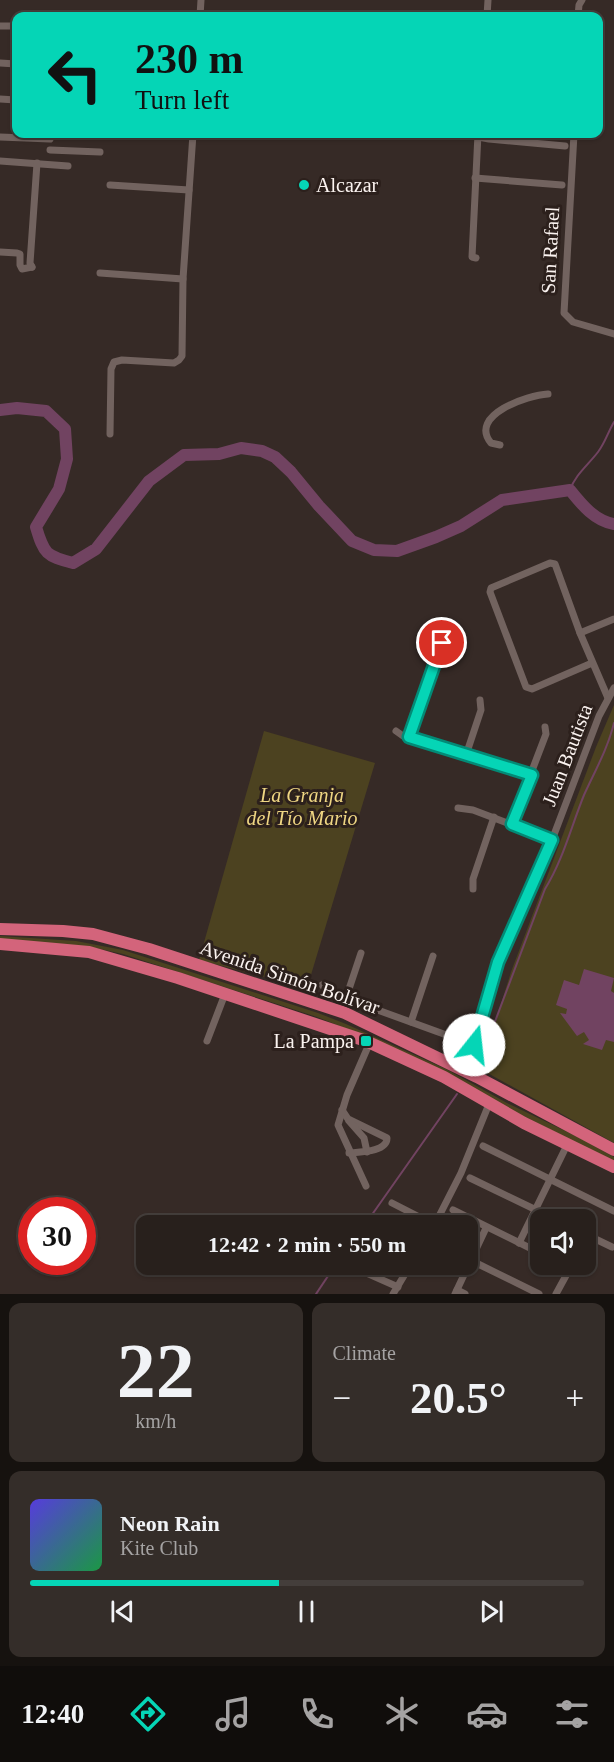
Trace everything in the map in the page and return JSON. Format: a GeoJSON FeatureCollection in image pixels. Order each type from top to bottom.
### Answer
{"type":"FeatureCollection","features":[{"type":"Feature","properties":{"kind":"highway","name":"Avenida Simón Bolívar"},"geometry":{"type":"LineString","coordinates":[[0,929],[93,934],[148,949],[345,1013],[463,1070],[614,1150]]}},
{"type":"Feature","properties":{"kind":"highway","name":"Avenida Simón Bolívar"},"geometry":{"type":"LineString","coordinates":[[0,944],[89,952],[178,978],[369,1042],[444,1077],[489,1104],[614,1167]]}},
{"type":"Feature","properties":{"kind":"street"},"geometry":{"type":"LineString","coordinates":[[46,164],[50,150],[50,138]]}},
{"type":"Feature","properties":{"kind":"street"},"geometry":{"type":"LineString","coordinates":[[110,434],[111,369],[114,362],[122,360],[174,363],[182,356],[183,279],[193,138]]}},
{"type":"Feature","properties":{"kind":"street"},"geometry":{"type":"LineString","coordinates":[[474,257],[478,138]]}},
{"type":"Feature","properties":{"kind":"street"},"geometry":{"type":"LineString","coordinates":[[486,138],[566,146]]}},
{"type":"Feature","properties":{"kind":"street","name":"San Rafael"},"geometry":{"type":"LineString","coordinates":[[574,138],[563,308],[573,322],[614,334]]}},
{"type":"Feature","properties":{"kind":"street"},"geometry":{"type":"LineString","coordinates":[[50,150],[100,152]]}},
{"type":"Feature","properties":{"kind":"street"},"geometry":{"type":"LineString","coordinates":[[0,161],[68,166]]}},
{"type":"Feature","properties":{"kind":"street"},"geometry":{"type":"LineString","coordinates":[[0,252],[20,254],[22,269],[32,267],[30,262],[37,164]]}},
{"type":"Feature","properties":{"kind":"street"},"geometry":{"type":"LineString","coordinates":[[475,178],[562,186]]}},
{"type":"Feature","properties":{"kind":"street"},"geometry":{"type":"LineString","coordinates":[[110,186],[189,190]]}},
{"type":"Feature","properties":{"kind":"street"},"geometry":{"type":"LineString","coordinates":[[100,273],[183,279]]}},
{"type":"Feature","properties":{"kind":"street"},"geometry":{"type":"LineString","coordinates":[[500,445],[491,443],[488,438],[487,426],[494,415],[506,406],[523,399],[548,394]]}},
{"type":"Feature","properties":{"kind":"street"},"geometry":{"type":"LineString","coordinates":[[592,663],[532,689],[526,687],[490,588],[550,563],[555,564],[580,633],[608,698]]}},
{"type":"Feature","properties":{"kind":"street"},"geometry":{"type":"LineString","coordinates":[[580,633],[614,619]]}},
{"type":"Feature","properties":{"kind":"street"},"geometry":{"type":"LineString","coordinates":[[409,737],[442,643],[430,638]]}},
{"type":"Feature","properties":{"kind":"street","name":"Juan Bautista"},"geometry":{"type":"LineString","coordinates":[[463,1070],[474,1045],[498,962],[552,840],[593,730],[614,688]]}},
{"type":"Feature","properties":{"kind":"street"},"geometry":{"type":"LineString","coordinates":[[466,755],[481,710],[480,700]]}},
{"type":"Feature","properties":{"kind":"street"},"geometry":{"type":"LineString","coordinates":[[512,824],[546,734],[545,727]]}},
{"type":"Feature","properties":{"kind":"street"},"geometry":{"type":"LineString","coordinates":[[396,731],[532,775]]}},
{"type":"Feature","properties":{"kind":"street"},"geometry":{"type":"LineString","coordinates":[[458,808],[494,817],[552,840]]}},
{"type":"Feature","properties":{"kind":"street"},"geometry":{"type":"LineString","coordinates":[[473,889],[472,879],[494,817]]}},
{"type":"Feature","properties":{"kind":"street"},"geometry":{"type":"LineString","coordinates":[[346,998],[362,953]]}},
{"type":"Feature","properties":{"kind":"street"},"geometry":{"type":"LineString","coordinates":[[411,1022],[433,956]]}},
{"type":"Feature","properties":{"kind":"street"},"geometry":{"type":"LineString","coordinates":[[322,985],[328,992],[474,1045]]}},
{"type":"Feature","properties":{"kind":"street"},"geometry":{"type":"LineString","coordinates":[[207,1041],[225,994]]}},
{"type":"Feature","properties":{"kind":"street"},"geometry":{"type":"LineString","coordinates":[[366,1186],[338,1125],[369,1042]]}},
{"type":"Feature","properties":{"kind":"street"},"geometry":{"type":"LineString","coordinates":[[439,1215],[461,1173],[489,1104]]}},
{"type":"Feature","properties":{"kind":"street"},"geometry":{"type":"LineString","coordinates":[[342,1110],[364,1138],[367,1152]]}},
{"type":"Feature","properties":{"kind":"street"},"geometry":{"type":"LineString","coordinates":[[348,1119],[387,1138],[386,1144],[367,1152],[349,1153]]}},
{"type":"Feature","properties":{"kind":"street"},"geometry":{"type":"LineString","coordinates":[[470,1178],[536,1209],[568,1143]]}},
{"type":"Feature","properties":{"kind":"street"},"geometry":{"type":"LineString","coordinates":[[483,1146],[614,1211]]}},
{"type":"Feature","properties":{"kind":"street"},"geometry":{"type":"LineString","coordinates":[[392,1203],[415,1215]]}},
{"type":"Feature","properties":{"kind":"street"},"geometry":{"type":"LineString","coordinates":[[453,1210],[530,1248]]}},
{"type":"Feature","properties":{"kind":"street"},"geometry":{"type":"LineString","coordinates":[[519,1243],[530,1221]]}},
{"type":"Feature","properties":{"kind":"street"},"geometry":{"type":"LineString","coordinates":[[478,1244],[486,1228]]}},
{"type":"Feature","properties":{"kind":"street"},"geometry":{"type":"LineString","coordinates":[[596,1239],[612,1247]]}},
{"type":"Feature","properties":{"kind":"street"},"geometry":{"type":"LineString","coordinates":[[478,1263],[538,1294]]}},
{"type":"Feature","properties":{"kind":"street"},"geometry":{"type":"LineString","coordinates":[[367,1275],[395,1291],[404,1275]]}},
{"type":"Feature","properties":{"kind":"street"},"geometry":{"type":"LineString","coordinates":[[463,1275],[456,1292],[465,1294]]}},
{"type":"Feature","properties":{"kind":"street"},"geometry":{"type":"LineString","coordinates":[[556,1294],[566,1275]]}},
{"type":"Feature","properties":{"kind":"green space"},"geometry":{"type":"Polygon","coordinates":[[[614,705],[614,1143],[484,1071],[487,1048],[511,972],[614,705]]]}},
{"type":"Feature","properties":{"kind":"green space","name":"La Granja del Tío Mario"},"geometry":{"type":"Polygon","coordinates":[[[264,731],[375,763],[307,988],[199,960],[264,731]]]}},
{"type":"Feature","properties":{"kind":"green space"},"geometry":{"type":"Polygon","coordinates":[[[0,936],[76,941],[123,950],[318,1013],[448,1070],[507,1103],[580,1138],[614,1157],[614,1162],[365,1036],[317,1017],[123,954],[95,948],[0,940],[0,936]]]}},
{"type":"Feature","properties":{"kind":"shaded area"},"geometry":{"type":"Polygon","coordinates":[[[584,969],[614,978],[611,991],[614,993],[614,1042],[606,1040],[602,1050],[583,1044],[589,1040],[584,1032],[577,1036],[560,1013],[566,1014],[567,1009],[556,1005],[564,980],[579,985],[584,969]]]}},
{"type":"Feature","properties":{"kind":"waterway"},"geometry":{"type":"LineString","coordinates":[[0,410],[17,408],[46,411],[65,429],[67,459],[59,489],[36,527],[41,543],[47,552],[73,563],[96,549],[149,481],[184,455],[219,454],[241,448],[262,451],[275,457],[352,541],[374,550],[397,551],[436,537],[461,526],[502,500],[570,490],[595,516],[614,524]]}},
{"type":"Feature","properties":{"kind":"waterway"},"geometry":{"type":"LineString","coordinates":[[570,490],[578,475],[600,449],[614,422]]}},
{"type":"Feature","properties":{"kind":"waterway"},"geometry":{"type":"LineString","coordinates":[[482,1056],[545,889],[562,855],[614,723]]}},
{"type":"Feature","properties":{"kind":"waterway"},"geometry":{"type":"LineString","coordinates":[[372,1215],[457,1094]]}},
{"type":"Feature","properties":{"kind":"waterway"},"geometry":{"type":"LineString","coordinates":[[316,1294],[329,1275]]}},
{"type":"Feature","properties":{"kind":"place","name":"Alcazar"},"geometry":{"type":"Point","coordinates":[304,185]}},
{"type":"Feature","properties":{"kind":"place","name":"La Pampa"},"geometry":{"type":"Point","coordinates":[366,1041]}},
{"type":"Feature","properties":{"kind":"route"},"geometry":{"type":"LineString","coordinates":[[442,643],[409,737],[532,775],[512,824],[552,840],[498,962],[474,1045]]}}]}
